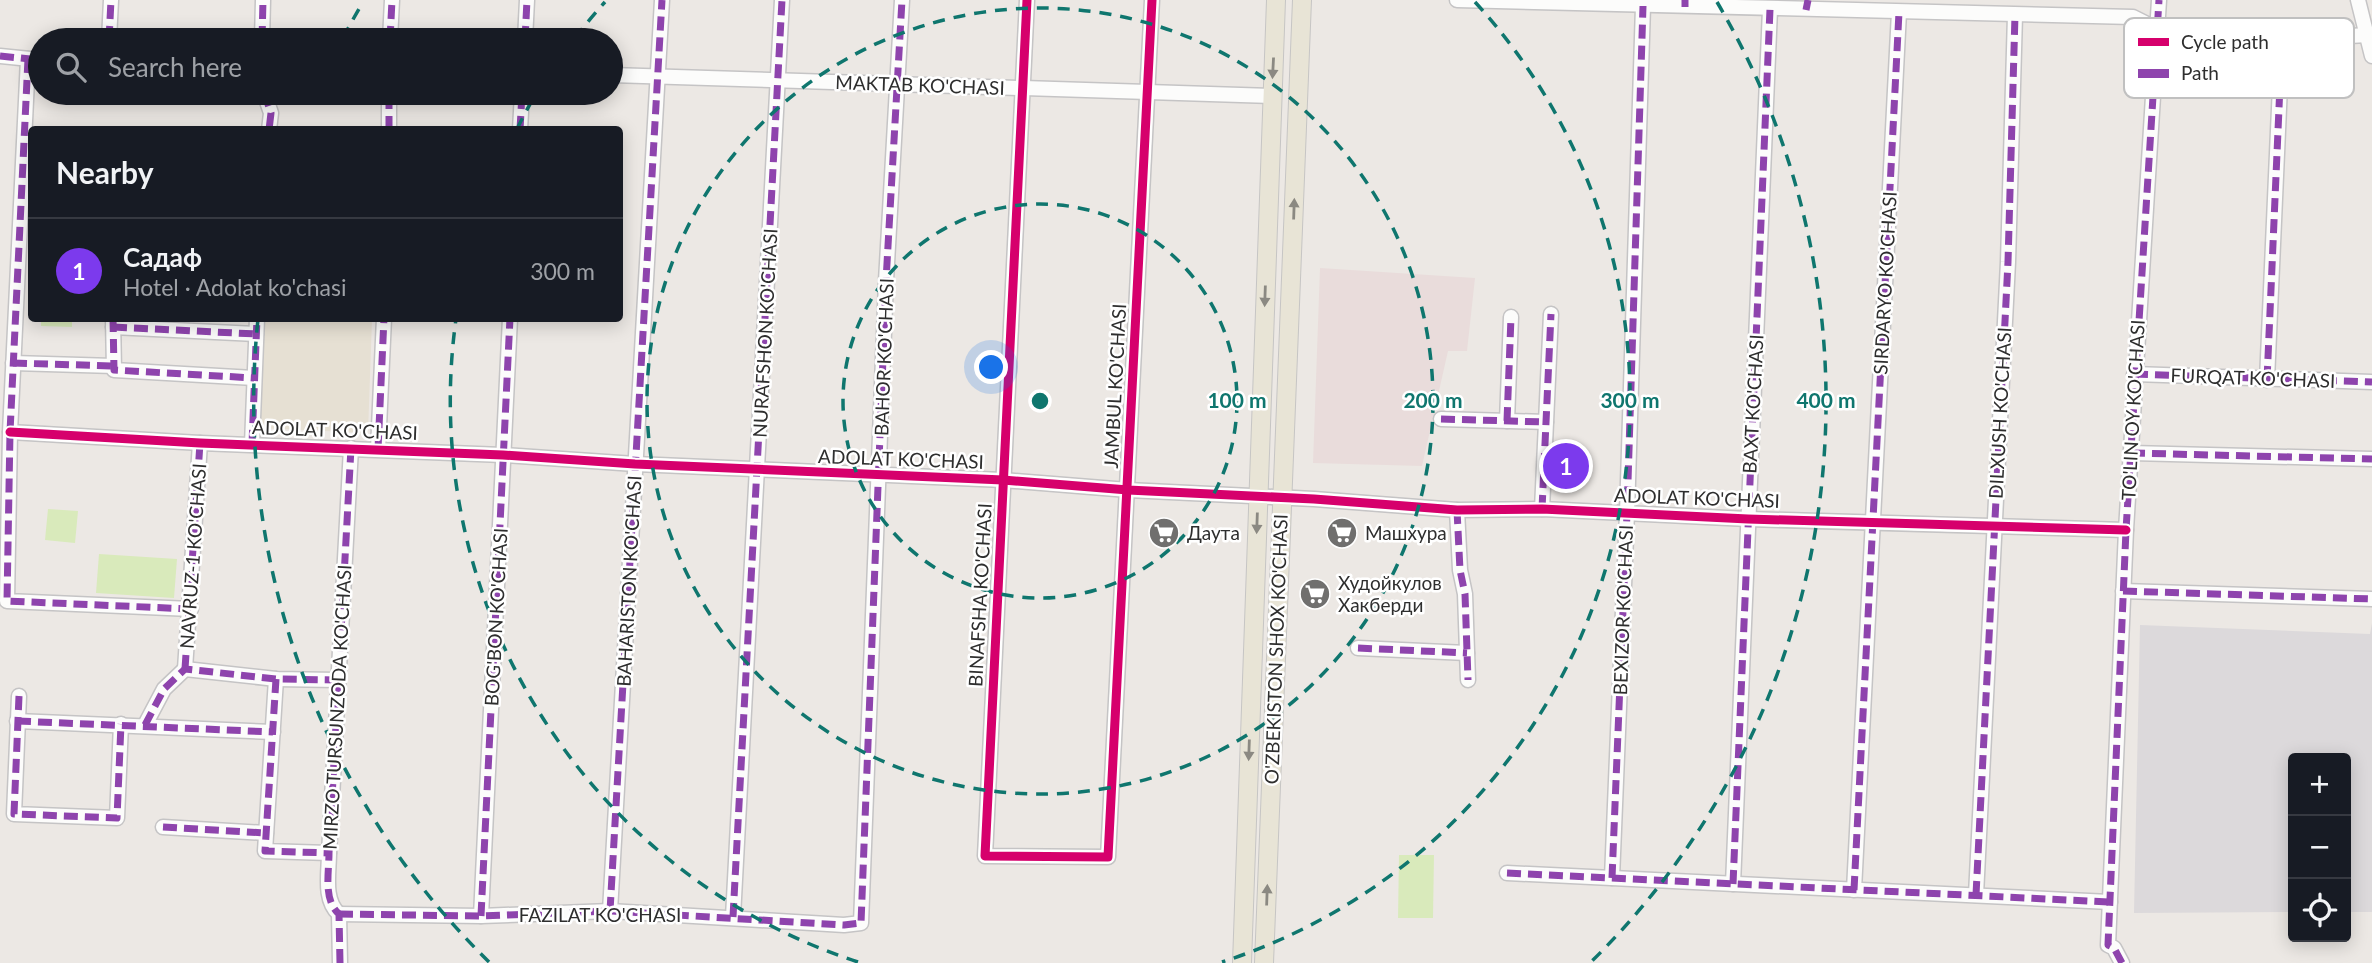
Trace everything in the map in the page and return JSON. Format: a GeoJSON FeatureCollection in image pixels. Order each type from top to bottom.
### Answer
{"type":"FeatureCollection","features":[{"type":"Feature","properties":{"kind":"main road","name":"O'ZBEKISTON SHOX KO'CHASI"},"geometry":{"type":"LineString","coordinates":[[1242,963],[1276,0]]}},
{"type":"Feature","properties":{"kind":"main road","name":"O'ZBEKISTON SHOX KO'CHASI"},"geometry":{"type":"LineString","coordinates":[[1264,963],[1302,0]]}},
{"type":"Feature","properties":{"kind":"street"},"geometry":{"type":"LineString","coordinates":[[110,28],[111,0]]}},
{"type":"Feature","properties":{"kind":"street"},"geometry":{"type":"LineString","coordinates":[[262,28],[263,0]]}},
{"type":"Feature","properties":{"kind":"street"},"geometry":{"type":"LineString","coordinates":[[391,28],[392,0]]}},
{"type":"Feature","properties":{"kind":"street"},"geometry":{"type":"LineString","coordinates":[[526,28],[527,0]]}},
{"type":"Feature","properties":{"kind":"street","name":"BAHARISTON KO'CHASI"},"geometry":{"type":"LineString","coordinates":[[610,911],[662,0]]}},
{"type":"Feature","properties":{"kind":"street","name":"NURAFSHON KO'CHASI"},"geometry":{"type":"LineString","coordinates":[[733,917],[782,0]]}},
{"type":"Feature","properties":{"kind":"street","name":"BAHOR KO'CHASI"},"geometry":{"type":"LineString","coordinates":[[861,923],[881,476],[886,281],[902,0]]}},
{"type":"Feature","properties":{"kind":"street","name":"BINAFSHA KO'CHASI"},"geometry":{"type":"LineString","coordinates":[[1027,0],[985,856],[1108,857]]}},
{"type":"Feature","properties":{"kind":"street","name":"JAMBUL KO'CHASI"},"geometry":{"type":"LineString","coordinates":[[1108,857],[1152,0]]}},
{"type":"Feature","properties":{"kind":"street"},"geometry":{"type":"LineString","coordinates":[[1457,0],[1643,6],[1685,4],[1770,9],[1807,5],[1899,12],[2135,18]]}},
{"type":"Feature","properties":{"kind":"street","name":"TO'LIN OY KO'CHASI"},"geometry":{"type":"LineString","coordinates":[[2159,0],[2159,18]]}},
{"type":"Feature","properties":{"kind":"street"},"geometry":{"type":"LineString","coordinates":[[2358,0],[2372,56]]}},
{"type":"Feature","properties":{"kind":"street","name":"BEXIZOR KO'CHASI"},"geometry":{"type":"LineString","coordinates":[[1612,878],[1643,6]]}},
{"type":"Feature","properties":{"kind":"street","name":"BAXT KO'CHASI"},"geometry":{"type":"LineString","coordinates":[[1733,884],[1770,9]]}},
{"type":"Feature","properties":{"kind":"street","name":"SIRDARYO KO'CHASI"},"geometry":{"type":"LineString","coordinates":[[1854,890],[1899,12]]}},
{"type":"Feature","properties":{"kind":"street","name":"DILXUSH KO'CHASI"},"geometry":{"type":"LineString","coordinates":[[1976,895],[2008,262],[2015,15]]}},
{"type":"Feature","properties":{"kind":"street"},"geometry":{"type":"LineString","coordinates":[[2354,37],[2367,36]]}},
{"type":"Feature","properties":{"kind":"street"},"geometry":{"type":"LineString","coordinates":[[0,56],[28,58]]}},
{"type":"Feature","properties":{"kind":"street","name":"MAKTAB KO'CHASI"},"geometry":{"type":"LineString","coordinates":[[623,75],[1272,96]]}},
{"type":"Feature","properties":{"kind":"street","name":"TO'LIN OY KO'CHASI"},"geometry":{"type":"LineString","coordinates":[[2122,963],[2114,948],[2108,945],[2134,374],[2154,98]]}},
{"type":"Feature","properties":{"kind":"street"},"geometry":{"type":"LineString","coordinates":[[2267,380],[2279,98]]}},
{"type":"Feature","properties":{"kind":"street"},"geometry":{"type":"LineString","coordinates":[[29,126],[30,105]]}},
{"type":"Feature","properties":{"kind":"street"},"geometry":{"type":"LineString","coordinates":[[268,105],[271,113],[269,126]]}},
{"type":"Feature","properties":{"kind":"street"},"geometry":{"type":"LineString","coordinates":[[389,105],[389,126]]}},
{"type":"Feature","properties":{"kind":"street"},"geometry":{"type":"LineString","coordinates":[[520,126],[521,105]]}},
{"type":"Feature","properties":{"kind":"street"},"geometry":{"type":"LineString","coordinates":[[27,147],[13,363],[7,601],[191,610]]}},
{"type":"Feature","properties":{"kind":"street"},"geometry":{"type":"LineString","coordinates":[[1542,509],[1551,314]]}},
{"type":"Feature","properties":{"kind":"street"},"geometry":{"type":"LineString","coordinates":[[1507,421],[1511,317]]}},
{"type":"Feature","properties":{"kind":"street"},"geometry":{"type":"LineString","coordinates":[[252,444],[257,322]]}},
{"type":"Feature","properties":{"kind":"street"},"geometry":{"type":"LineString","coordinates":[[378,449],[384,322]]}},
{"type":"Feature","properties":{"kind":"street","name":"BOG'BON KO'CHASI"},"geometry":{"type":"LineString","coordinates":[[481,916],[510,322]]}},
{"type":"Feature","properties":{"kind":"street"},"geometry":{"type":"LineString","coordinates":[[114,368],[113,323],[256,334]]}},
{"type":"Feature","properties":{"kind":"street"},"geometry":{"type":"LineString","coordinates":[[13,363],[254,378]]}},
{"type":"Feature","properties":{"kind":"street","name":"FURQAT KO'CHASI"},"geometry":{"type":"LineString","coordinates":[[2134,374],[2372,382]]}},
{"type":"Feature","properties":{"kind":"street"},"geometry":{"type":"LineString","coordinates":[[1441,419],[1546,422]]}},
{"type":"Feature","properties":{"kind":"street","name":"ADOLAT KO'CHASI"},"geometry":{"type":"LineString","coordinates":[[10,432],[1003,480],[1457,510],[1542,509],[1748,519],[1995,524],[2126,530]]}},
{"type":"Feature","properties":{"kind":"street","name":"NAVRUZ-1 KO'CHASI"},"geometry":{"type":"LineString","coordinates":[[185,669],[200,443]]}},
{"type":"Feature","properties":{"kind":"street","name":"MIRZO TURSUNZODA KO'CHASI"},"geometry":{"type":"LineString","coordinates":[[340,963],[339,914],[331,907],[328,893],[351,448]]}},
{"type":"Feature","properties":{"kind":"street"},"geometry":{"type":"LineString","coordinates":[[2130,453],[2372,459]]}},
{"type":"Feature","properties":{"kind":"street"},"geometry":{"type":"LineString","coordinates":[[1457,510],[1460,569],[1465,594],[1468,680]]}},
{"type":"Feature","properties":{"kind":"street"},"geometry":{"type":"LineString","coordinates":[[2123,591],[2372,598]]}},
{"type":"Feature","properties":{"kind":"street"},"geometry":{"type":"LineString","coordinates":[[1358,648],[1467,653]]}},
{"type":"Feature","properties":{"kind":"street"},"geometry":{"type":"LineString","coordinates":[[145,725],[164,689],[185,669],[276,679],[337,680]]}},
{"type":"Feature","properties":{"kind":"street"},"geometry":{"type":"LineString","coordinates":[[276,679],[265,851],[329,853]]}},
{"type":"Feature","properties":{"kind":"street"},"geometry":{"type":"LineString","coordinates":[[19,696],[15,814],[117,818],[121,724]]}},
{"type":"Feature","properties":{"kind":"street"},"geometry":{"type":"LineString","coordinates":[[17,721],[273,732]]}},
{"type":"Feature","properties":{"kind":"street"},"geometry":{"type":"LineString","coordinates":[[163,827],[266,833]]}},
{"type":"Feature","properties":{"kind":"street"},"geometry":{"type":"LineString","coordinates":[[1507,873],[2110,902]]}},
{"type":"Feature","properties":{"kind":"street","name":"FAZILAT KO'CHASI"},"geometry":{"type":"LineString","coordinates":[[339,914],[481,916],[610,911],[844,925],[861,923]]}},
{"type":"Feature","properties":{"kind":"shaded area"},"geometry":{"type":"Polygon","coordinates":[[[1320,268],[1475,278],[1467,351],[1448,351],[1422,466],[1313,463],[1320,268]]]}},
{"type":"Feature","properties":{"kind":"shaded area"},"geometry":{"type":"Polygon","coordinates":[[[264,322],[372,322],[368,433],[260,428],[264,322]]]}},
{"type":"Feature","properties":{"kind":"shaded area"},"geometry":{"type":"Polygon","coordinates":[[[2372,623],[2372,912],[2351,912],[2351,753],[2288,753],[2288,912],[2134,913],[2140,625],[2370,634],[2372,623]]]}},
{"type":"Feature","properties":{"kind":"green space"},"geometry":{"type":"Polygon","coordinates":[[[41,322],[72,322],[72,327],[41,326],[41,322]]]}},
{"type":"Feature","properties":{"kind":"green space"},"geometry":{"type":"Polygon","coordinates":[[[48,509],[78,511],[75,543],[45,540],[48,509]]]}},
{"type":"Feature","properties":{"kind":"green space"},"geometry":{"type":"Polygon","coordinates":[[[99,554],[177,559],[174,598],[96,593],[99,554]]]}},
{"type":"Feature","properties":{"kind":"green space"},"geometry":{"type":"Polygon","coordinates":[[[1399,855],[1434,855],[1433,918],[1398,918],[1399,855]]]}},
{"type":"Feature","properties":{"kind":"marked path"},"geometry":{"type":"LineString","coordinates":[[110,28],[111,0]]}},
{"type":"Feature","properties":{"kind":"marked path"},"geometry":{"type":"LineString","coordinates":[[262,28],[263,0]]}},
{"type":"Feature","properties":{"kind":"marked path"},"geometry":{"type":"LineString","coordinates":[[391,28],[392,0]]}},
{"type":"Feature","properties":{"kind":"marked path"},"geometry":{"type":"LineString","coordinates":[[526,28],[527,0]]}},
{"type":"Feature","properties":{"kind":"marked path"},"geometry":{"type":"LineString","coordinates":[[610,911],[662,0]]}},
{"type":"Feature","properties":{"kind":"marked path"},"geometry":{"type":"LineString","coordinates":[[733,917],[782,0]]}},
{"type":"Feature","properties":{"kind":"marked path"},"geometry":{"type":"LineString","coordinates":[[339,914],[481,916],[610,911],[844,925],[861,923],[886,281],[902,0]]}},
{"type":"Feature","properties":{"kind":"marked path"},"geometry":{"type":"LineString","coordinates":[[1685,0],[1685,7]]}},
{"type":"Feature","properties":{"kind":"marked path"},"geometry":{"type":"LineString","coordinates":[[1806,10],[1808,0]]}},
{"type":"Feature","properties":{"kind":"marked path"},"geometry":{"type":"LineString","coordinates":[[2158,18],[2159,0]]}},
{"type":"Feature","properties":{"kind":"marked path"},"geometry":{"type":"LineString","coordinates":[[1612,878],[1643,6]]}},
{"type":"Feature","properties":{"kind":"marked path"},"geometry":{"type":"LineString","coordinates":[[1733,884],[1770,9]]}},
{"type":"Feature","properties":{"kind":"marked path"},"geometry":{"type":"LineString","coordinates":[[1854,890],[1899,12]]}},
{"type":"Feature","properties":{"kind":"marked path"},"geometry":{"type":"LineString","coordinates":[[1976,895],[2008,262],[2015,15]]}},
{"type":"Feature","properties":{"kind":"marked path"},"geometry":{"type":"LineString","coordinates":[[0,56],[28,59]]}},
{"type":"Feature","properties":{"kind":"marked path"},"geometry":{"type":"LineString","coordinates":[[28,59],[10,432],[7,601],[191,609]]}},
{"type":"Feature","properties":{"kind":"marked path"},"geometry":{"type":"LineString","coordinates":[[2122,963],[2114,948],[2108,945],[2126,530],[2153,98]]}},
{"type":"Feature","properties":{"kind":"marked path"},"geometry":{"type":"LineString","coordinates":[[2267,380],[2279,98]]}},
{"type":"Feature","properties":{"kind":"marked path"},"geometry":{"type":"LineString","coordinates":[[268,105],[271,113],[269,126]]}},
{"type":"Feature","properties":{"kind":"marked path"},"geometry":{"type":"LineString","coordinates":[[389,105],[389,126]]}},
{"type":"Feature","properties":{"kind":"marked path"},"geometry":{"type":"LineString","coordinates":[[520,126],[521,105]]}},
{"type":"Feature","properties":{"kind":"marked path"},"geometry":{"type":"LineString","coordinates":[[1542,509],[1551,314]]}},
{"type":"Feature","properties":{"kind":"marked path"},"geometry":{"type":"LineString","coordinates":[[1507,421],[1511,317]]}},
{"type":"Feature","properties":{"kind":"marked path"},"geometry":{"type":"LineString","coordinates":[[113,322],[114,370],[254,378]]}},
{"type":"Feature","properties":{"kind":"marked path"},"geometry":{"type":"LineString","coordinates":[[252,444],[257,322]]}},
{"type":"Feature","properties":{"kind":"marked path"},"geometry":{"type":"LineString","coordinates":[[378,449],[384,322]]}},
{"type":"Feature","properties":{"kind":"marked path"},"geometry":{"type":"LineString","coordinates":[[481,916],[510,322]]}},
{"type":"Feature","properties":{"kind":"marked path"},"geometry":{"type":"LineString","coordinates":[[113,327],[256,334]]}},
{"type":"Feature","properties":{"kind":"marked path"},"geometry":{"type":"LineString","coordinates":[[13,363],[114,366]]}},
{"type":"Feature","properties":{"kind":"marked path"},"geometry":{"type":"LineString","coordinates":[[2134,374],[2372,382]]}},
{"type":"Feature","properties":{"kind":"marked path"},"geometry":{"type":"LineString","coordinates":[[1441,419],[1546,422]]}},
{"type":"Feature","properties":{"kind":"marked path"},"geometry":{"type":"LineString","coordinates":[[185,669],[200,443]]}},
{"type":"Feature","properties":{"kind":"marked path"},"geometry":{"type":"LineString","coordinates":[[340,963],[339,914],[331,901],[328,877],[351,448]]}},
{"type":"Feature","properties":{"kind":"marked path"},"geometry":{"type":"LineString","coordinates":[[2131,453],[2372,459]]}},
{"type":"Feature","properties":{"kind":"marked path"},"geometry":{"type":"LineString","coordinates":[[1457,510],[1460,570],[1465,594],[1468,680]]}},
{"type":"Feature","properties":{"kind":"marked path"},"geometry":{"type":"LineString","coordinates":[[2123,591],[2372,599]]}},
{"type":"Feature","properties":{"kind":"marked path"},"geometry":{"type":"LineString","coordinates":[[1358,648],[1467,653]]}},
{"type":"Feature","properties":{"kind":"marked path"},"geometry":{"type":"LineString","coordinates":[[145,725],[164,689],[185,669],[276,679],[337,680]]}},
{"type":"Feature","properties":{"kind":"marked path"},"geometry":{"type":"LineString","coordinates":[[276,679],[265,851],[329,853]]}},
{"type":"Feature","properties":{"kind":"marked path"},"geometry":{"type":"LineString","coordinates":[[19,696],[14,814],[117,818],[121,724]]}},
{"type":"Feature","properties":{"kind":"marked path"},"geometry":{"type":"LineString","coordinates":[[17,721],[273,732]]}},
{"type":"Feature","properties":{"kind":"marked path"},"geometry":{"type":"LineString","coordinates":[[163,827],[266,833]]}},
{"type":"Feature","properties":{"kind":"marked path"},"geometry":{"type":"LineString","coordinates":[[1507,873],[2110,902]]}},
{"type":"Feature","properties":{"kind":"cycle path"},"geometry":{"type":"LineString","coordinates":[[1027,0],[985,856],[1108,857],[1152,0]]}},
{"type":"Feature","properties":{"kind":"cycle path"},"geometry":{"type":"LineString","coordinates":[[10,432],[1003,480],[1457,510],[1542,509],[1748,519],[2126,530]]}},
{"type":"Feature","properties":{"kind":"place","name":"Садаф"},"geometry":{"type":"Point","coordinates":[1566,466]}},
{"type":"Feature","properties":{"kind":"place","name":"Даута"},"geometry":{"type":"Point","coordinates":[1164,533]}},
{"type":"Feature","properties":{"kind":"place","name":"Машхура"},"geometry":{"type":"Point","coordinates":[1342,533]}},
{"type":"Feature","properties":{"kind":"place","name":"Худойкулов Хакберди"},"geometry":{"type":"Point","coordinates":[1315,594]}}]}
